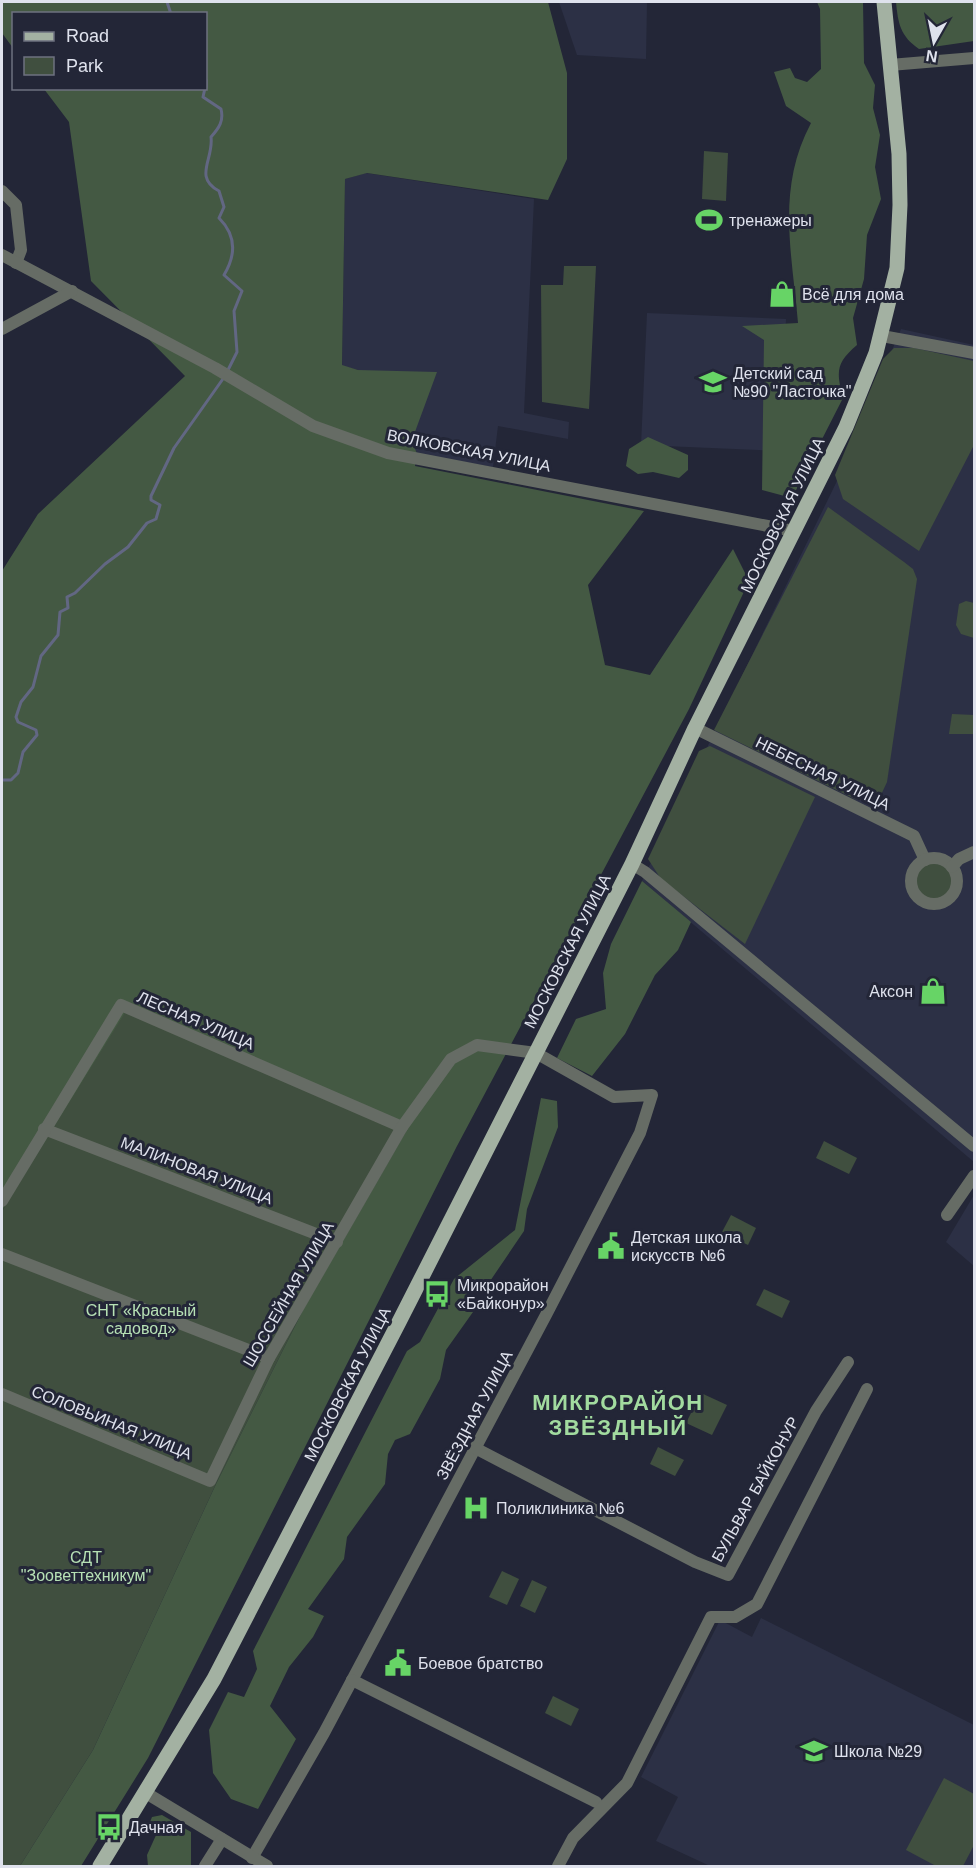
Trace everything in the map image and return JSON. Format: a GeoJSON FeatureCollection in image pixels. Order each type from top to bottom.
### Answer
{"type":"FeatureCollection","features":[{"type":"Feature","properties":{"kind":"main road","name":"МОСКОВСКАЯ УЛИЦА"},"geometry":{"type":"LineString","coordinates":[[100,1866],[214,1679],[632,864],[694,728],[846,427],[882,336],[897,268],[900,206],[884,2]]}},
{"type":"Feature","properties":{"kind":"street"},"geometry":{"type":"LineString","coordinates":[[890,65],[975,58]]}},
{"type":"Feature","properties":{"kind":"street"},"geometry":{"type":"LineString","coordinates":[[2,191],[16,205],[21,250],[16,263]]}},
{"type":"Feature","properties":{"kind":"street","name":"ВОЛКОВСКАЯ УЛИЦА"},"geometry":{"type":"LineString","coordinates":[[2,255],[220,371],[313,426],[388,453],[794,531]]}},
{"type":"Feature","properties":{"kind":"street"},"geometry":{"type":"LineString","coordinates":[[2,329],[72,291]]}},
{"type":"Feature","properties":{"kind":"street"},"geometry":{"type":"LineString","coordinates":[[882,336],[975,354]]}},
{"type":"Feature","properties":{"kind":"street","name":"НЕБЕСНАЯ УЛИЦА"},"geometry":{"type":"LineString","coordinates":[[694,728],[914,836],[925,860]]}},
{"type":"Feature","properties":{"kind":"street"},"geometry":{"type":"LineString","coordinates":[[952,867],[959,859],[975,852]]}},
{"type":"Feature","properties":{"kind":"street"},"geometry":{"type":"LineString","coordinates":[[925,860],[943,860],[952,867],[957,883],[953,894],[938,903],[927,902],[917,896],[912,879],[916,868],[925,860]]}},
{"type":"Feature","properties":{"kind":"street"},"geometry":{"type":"LineString","coordinates":[[632,864],[645,872],[804,1006],[846,1037],[975,1146]]}},
{"type":"Feature","properties":{"kind":"street","name":"ЛЕСНАЯ УЛИЦА"},"geometry":{"type":"LineString","coordinates":[[2,1201],[121,1005],[402,1127]]}},
{"type":"Feature","properties":{"kind":"street","name":"ШОССЕЙНАЯ УЛИЦА"},"geometry":{"type":"LineString","coordinates":[[210,1481],[269,1358],[402,1127],[451,1059],[477,1046],[536,1053]]}},
{"type":"Feature","properties":{"kind":"street","name":"ЗВЁЗДНАЯ УЛИЦА"},"geometry":{"type":"LineString","coordinates":[[252,1858],[352,1680],[640,1133],[652,1095],[614,1098],[536,1053]]}},
{"type":"Feature","properties":{"kind":"street","name":"МАЛИНОВАЯ УЛИЦА"},"geometry":{"type":"LineString","coordinates":[[44,1129],[337,1242]]}},
{"type":"Feature","properties":{"kind":"street"},"geometry":{"type":"LineString","coordinates":[[947,1215],[975,1176]]}},
{"type":"Feature","properties":{"kind":"street"},"geometry":{"type":"LineString","coordinates":[[2,1254],[269,1358]]}},
{"type":"Feature","properties":{"kind":"street","name":"БУЛЬВАР БАЙКОНУР"},"geometry":{"type":"LineString","coordinates":[[475,1448],[695,1562],[728,1575],[816,1411],[848,1362]]}},
{"type":"Feature","properties":{"kind":"street"},"geometry":{"type":"LineString","coordinates":[[558,1866],[573,1838],[627,1783],[711,1617],[735,1617],[757,1604],[867,1389]]}},
{"type":"Feature","properties":{"kind":"street","name":"СОЛОВЬИНАЯ УЛИЦА"},"geometry":{"type":"LineString","coordinates":[[2,1394],[210,1481]]}},
{"type":"Feature","properties":{"kind":"street"},"geometry":{"type":"LineString","coordinates":[[352,1680],[596,1802]]}},
{"type":"Feature","properties":{"kind":"street"},"geometry":{"type":"LineString","coordinates":[[146,1793],[267,1866]]}},
{"type":"Feature","properties":{"kind":"street"},"geometry":{"type":"LineString","coordinates":[[205,1866],[222,1839]]}},
{"type":"Feature","properties":{"kind":"shaded area"},"geometry":{"type":"Polygon","coordinates":[[[559,2],[647,2],[646,59],[577,55],[559,2]]]}},
{"type":"Feature","properties":{"kind":"shaded area"},"geometry":{"type":"Polygon","coordinates":[[[366,173],[534,199],[524,413],[569,422],[568,439],[498,426],[493,467],[417,454],[412,441],[358,370],[342,366],[345,179],[366,173]]]}},
{"type":"Feature","properties":{"kind":"shaded area","name":"Детский сад №90 \"Ласточка\""},"geometry":{"type":"Polygon","coordinates":[[[647,313],[786,319],[780,451],[641,445],[647,313]]]}},
{"type":"Feature","properties":{"kind":"shaded area"},"geometry":{"type":"Polygon","coordinates":[[[901,329],[974,345],[974,1162],[642,881],[836,483],[901,329]]]}},
{"type":"Feature","properties":{"kind":"shaded area"},"geometry":{"type":"Polygon","coordinates":[[[974,1195],[974,1266],[946,1242],[974,1195]]]}},
{"type":"Feature","properties":{"kind":"shaded area","name":"Школа №29"},"geometry":{"type":"Polygon","coordinates":[[[761,1618],[974,1725],[974,1866],[710,1866],[656,1841],[678,1797],[641,1777],[720,1620],[752,1637],[761,1618]]]}},
{"type":"Feature","properties":{"kind":"green space"},"geometry":{"type":"Polygon","coordinates":[[[2,2],[548,2],[567,73],[567,159],[548,200],[367,173],[345,179],[342,365],[358,370],[437,372],[412,440],[417,454],[415,466],[644,511],[588,585],[605,665],[650,675],[733,549],[749,581],[689,709],[457,1146],[148,1758],[81,1866],[20,1866],[93,1750],[216,1484],[304,1308],[408,1128],[126,1011],[2,1211],[2,571],[38,514],[185,376],[91,281],[69,122],[45,90],[207,90],[207,12],[12,12],[12,47],[2,33],[2,2]]]}},
{"type":"Feature","properties":{"kind":"green space"},"geometry":{"type":"Polygon","coordinates":[[[817,2],[863,2],[864,63],[875,85],[873,108],[880,135],[875,167],[881,199],[867,235],[864,279],[853,318],[857,345],[845,357],[840,368],[839,381],[843,398],[792,498],[762,490],[764,340],[742,326],[798,323],[790,246],[790,197],[793,172],[811,123],[786,106],[774,72],[790,68],[795,78],[807,82],[821,69],[820,9],[817,2]]]}},
{"type":"Feature","properties":{"kind":"green space"},"geometry":{"type":"Polygon","coordinates":[[[896,2],[974,2],[974,41],[919,49],[908,39],[901,28],[896,2]]]}},
{"type":"Feature","properties":{"kind":"green space"},"geometry":{"type":"Polygon","coordinates":[[[704,151],[728,153],[726,201],[702,199],[704,151]]]}},
{"type":"Feature","properties":{"kind":"green space"},"geometry":{"type":"Polygon","coordinates":[[[564,266],[596,266],[589,409],[542,402],[541,285],[563,285],[564,266]]]}},
{"type":"Feature","properties":{"kind":"green space"},"geometry":{"type":"Polygon","coordinates":[[[894,348],[914,348],[974,361],[974,445],[919,551],[843,499],[835,475],[883,359],[894,348]]]}},
{"type":"Feature","properties":{"kind":"green space"},"geometry":{"type":"Polygon","coordinates":[[[648,437],[688,455],[688,470],[679,478],[653,472],[638,474],[626,466],[629,449],[648,437]]]}},
{"type":"Feature","properties":{"kind":"green space"},"geometry":{"type":"Polygon","coordinates":[[[828,507],[913,569],[917,579],[887,782],[880,797],[870,802],[855,799],[714,730],[828,507]]]}},
{"type":"Feature","properties":{"kind":"green space"},"geometry":{"type":"Polygon","coordinates":[[[966,601],[974,603],[974,638],[961,634],[956,625],[959,604],[966,601]]]}},
{"type":"Feature","properties":{"kind":"green space"},"geometry":{"type":"Polygon","coordinates":[[[952,714],[974,715],[974,734],[949,734],[952,714]]]}},
{"type":"Feature","properties":{"kind":"green space"},"geometry":{"type":"Polygon","coordinates":[[[710,746],[815,797],[745,944],[661,879],[648,859],[699,751],[710,746]]]}},
{"type":"Feature","properties":{"kind":"green space"},"geometry":{"type":"Polygon","coordinates":[[[934,863],[946,869],[952,881],[946,893],[934,899],[922,893],[916,881],[922,869],[934,863]]]}},
{"type":"Feature","properties":{"kind":"green space"},"geometry":{"type":"Polygon","coordinates":[[[642,881],[691,922],[678,950],[655,975],[625,1034],[592,1076],[557,1058],[576,1019],[606,1009],[603,973],[611,944],[642,881]]]}},
{"type":"Feature","properties":{"kind":"green space","name":"СНТ «Красный садовод»"},"geometry":{"type":"Polygon","coordinates":[[[125,1011],[408,1128],[304,1308],[216,1484],[93,1750],[20,1866],[2,1866],[2,1211],[125,1011]]]}},
{"type":"Feature","properties":{"kind":"green space"},"geometry":{"type":"Polygon","coordinates":[[[541,1098],[557,1101],[558,1127],[527,1209],[524,1231],[484,1290],[471,1291],[463,1302],[473,1312],[446,1350],[440,1379],[410,1434],[395,1440],[388,1454],[385,1484],[347,1537],[344,1559],[308,1609],[324,1616],[313,1637],[289,1667],[270,1706],[296,1739],[258,1809],[231,1799],[213,1773],[209,1730],[228,1692],[244,1697],[257,1669],[253,1651],[407,1351],[420,1342],[454,1279],[515,1230],[541,1098]]]}},
{"type":"Feature","properties":{"kind":"green space"},"geometry":{"type":"Polygon","coordinates":[[[824,1141],[857,1158],[849,1174],[816,1158],[824,1141]]]}},
{"type":"Feature","properties":{"kind":"green space"},"geometry":{"type":"Polygon","coordinates":[[[731,1215],[756,1228],[748,1245],[722,1232],[731,1215]]]}},
{"type":"Feature","properties":{"kind":"green space"},"geometry":{"type":"Polygon","coordinates":[[[764,1289],[790,1301],[782,1318],[756,1305],[764,1289]]]}},
{"type":"Feature","properties":{"kind":"green space"},"geometry":{"type":"Polygon","coordinates":[[[701,1393],[727,1405],[712,1435],[686,1423],[701,1393]]]}},
{"type":"Feature","properties":{"kind":"green space"},"geometry":{"type":"Polygon","coordinates":[[[658,1447],[684,1460],[675,1476],[650,1464],[658,1447]]]}},
{"type":"Feature","properties":{"kind":"green space"},"geometry":{"type":"Polygon","coordinates":[[[502,1571],[519,1579],[507,1605],[489,1597],[502,1571]]]}},
{"type":"Feature","properties":{"kind":"green space"},"geometry":{"type":"Polygon","coordinates":[[[532,1580],[547,1587],[535,1613],[520,1606],[532,1580]]]}},
{"type":"Feature","properties":{"kind":"green space"},"geometry":{"type":"Polygon","coordinates":[[[553,1696],[579,1709],[571,1726],[545,1713],[553,1696]]]}},
{"type":"Feature","properties":{"kind":"green space"},"geometry":{"type":"Polygon","coordinates":[[[944,1778],[974,1794],[974,1845],[963,1866],[936,1866],[906,1850],[944,1778]]]}},
{"type":"Feature","properties":{"kind":"green space"},"geometry":{"type":"Polygon","coordinates":[[[162,1815],[191,1832],[191,1866],[148,1866],[147,1855],[157,1833],[148,1827],[152,1817],[162,1815]]]}},
{"type":"Feature","properties":{"kind":"waterway"},"geometry":{"type":"LineString","coordinates":[[167,2],[170,12]]}},
{"type":"Feature","properties":{"kind":"waterway"},"geometry":{"type":"LineString","coordinates":[[205,90],[203,97],[221,109],[222,113],[220,124],[211,137],[206,174],[211,186],[219,191],[224,207],[219,218],[232,239],[231,260],[224,275],[242,291],[234,311],[237,352],[228,370]]}},
{"type":"Feature","properties":{"kind":"waterway"},"geometry":{"type":"LineString","coordinates":[[2,780],[11,780],[18,773],[23,752],[37,735],[36,730],[18,722],[16,717],[21,702],[33,687],[41,656],[58,635],[60,612],[68,608],[67,597],[75,593],[105,564],[128,547],[147,523],[156,519],[160,505],[151,500],[151,496],[174,448],[225,376]]}},
{"type":"Feature","properties":{"kind":"place","name":"тренажеры"},"geometry":{"type":"Point","coordinates":[709,220]}},
{"type":"Feature","properties":{"kind":"place","name":"Всё для дома"},"geometry":{"type":"Point","coordinates":[782,294]}},
{"type":"Feature","properties":{"kind":"place","name":"Детский сад №90 \"Ласточка\""},"geometry":{"type":"Point","coordinates":[713,382]}},
{"type":"Feature","properties":{"kind":"place","name":"Аксон"},"geometry":{"type":"Point","coordinates":[933,991]}},
{"type":"Feature","properties":{"kind":"place","name":"Детская школа искусств №6"},"geometry":{"type":"Point","coordinates":[611,1246]}},
{"type":"Feature","properties":{"kind":"place","name":"Микрорайон «Байконур»"},"geometry":{"type":"Point","coordinates":[437,1294]}},
{"type":"Feature","properties":{"kind":"place","name":"Поликлиника №6"},"geometry":{"type":"Point","coordinates":[476,1508]}},
{"type":"Feature","properties":{"kind":"place","name":"Боевое братство"},"geometry":{"type":"Point","coordinates":[398,1663]}},
{"type":"Feature","properties":{"kind":"place","name":"Школа №29"},"geometry":{"type":"Point","coordinates":[814,1751]}},
{"type":"Feature","properties":{"kind":"place","name":"Дачная"},"geometry":{"type":"Point","coordinates":[109,1827]}},
{"type":"Feature","properties":{"kind":"district","name":"МИКРОРАЙОН ЗВЁЗДНЫЙ"},"geometry":{"type":"Point","coordinates":[618,1414]}},
{"type":"Feature","properties":{"kind":"park label","name":"СДТ \"Зооветтехникум\""},"geometry":{"type":"Point","coordinates":[86,1566]}}]}
